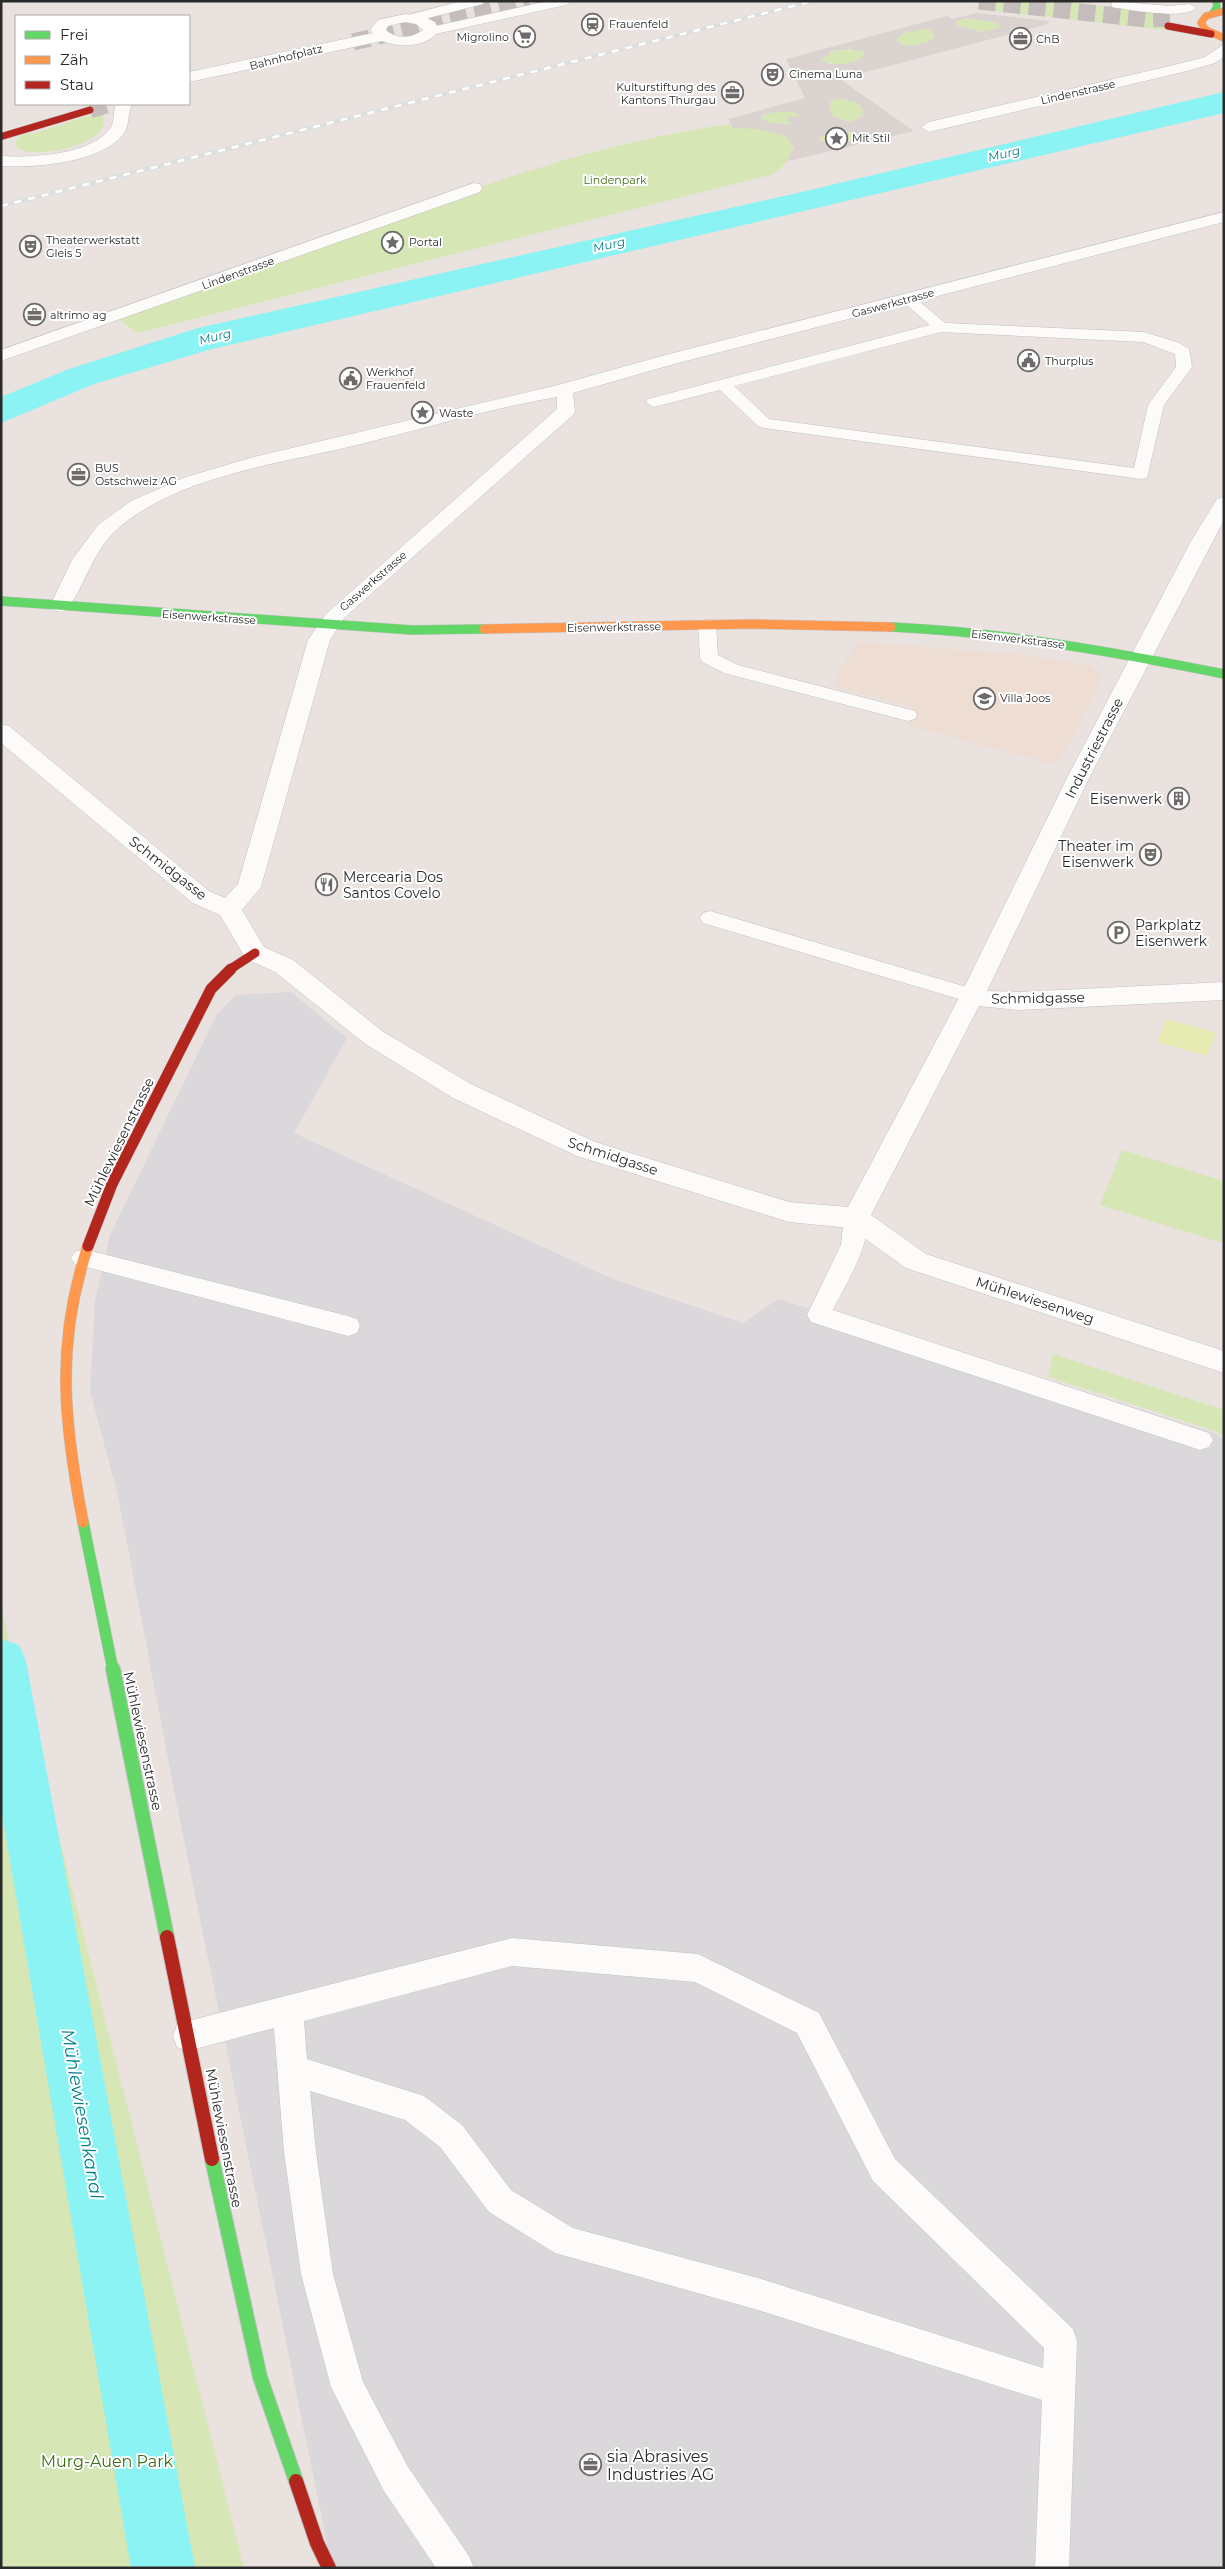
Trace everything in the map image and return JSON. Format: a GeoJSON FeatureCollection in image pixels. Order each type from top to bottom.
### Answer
{"type":"FeatureCollection","features":[{"type":"Feature","properties":{"kind":"main road"},"geometry":{"type":"LineString","coordinates":[[1211,34],[1202,26],[1202,19],[1213,14],[1217,7],[1216,1]]}},
{"type":"Feature","properties":{"kind":"main road"},"geometry":{"type":"LineString","coordinates":[[1213,14],[1170,22],[1224,38]]}},
{"type":"Feature","properties":{"kind":"main road"},"geometry":{"type":"LineString","coordinates":[[2,137],[90,110]]}},
{"type":"Feature","properties":{"kind":"main road","name":"Eisenwerkstrasse"},"geometry":{"type":"LineString","coordinates":[[1,601],[60,606],[321,640],[412,630],[707,625],[865,625],[1003,636],[1142,656],[1224,674]]}},
{"type":"Feature","properties":{"kind":"main road","name":"Mühlewiesenstrasse"},"geometry":{"type":"LineString","coordinates":[[255,953],[226,972],[211,989],[112,1184],[83,1258],[66,1328],[64,1417],[73,1473],[219,2195],[260,2377],[317,2543],[330,2568]]}},
{"type":"Feature","properties":{"kind":"street"},"geometry":{"type":"LineString","coordinates":[[405,14],[426,22],[430,25],[431,31],[424,36],[412,40],[397,40],[382,32],[389,20],[405,14]]}},
{"type":"Feature","properties":{"kind":"street","name":"Bahnhofplatz"},"geometry":{"type":"LineString","coordinates":[[190,77],[231,70],[382,32]]}},
{"type":"Feature","properties":{"kind":"street","name":"Lindenstrasse"},"geometry":{"type":"LineString","coordinates":[[929,127],[1182,68],[1210,60],[1224,49]]}},
{"type":"Feature","properties":{"kind":"street"},"geometry":{"type":"LineString","coordinates":[[1,161],[22,162],[42,160],[103,143],[120,128],[124,105]]}},
{"type":"Feature","properties":{"kind":"street","name":"Lindenstrasse"},"geometry":{"type":"LineString","coordinates":[[1,356],[474,188]]}},
{"type":"Feature","properties":{"kind":"street","name":"Gaswerkstrasse"},"geometry":{"type":"LineString","coordinates":[[60,606],[89,546],[101,533],[140,503],[167,490],[289,456],[564,390],[591,380],[1224,218]]}},
{"type":"Feature","properties":{"kind":"street","name":"Gaswerkstrasse"},"geometry":{"type":"LineString","coordinates":[[228,909],[249,888],[321,640],[336,614],[566,411],[564,390]]}},
{"type":"Feature","properties":{"kind":"street","name":"Industriestrasse"},"geometry":{"type":"LineString","coordinates":[[972,996],[1079,776],[1200,543],[1223,504]]}},
{"type":"Feature","properties":{"kind":"street","name":"Schmidgasse"},"geometry":{"type":"LineString","coordinates":[[1,731],[201,897],[228,909]]}},
{"type":"Feature","properties":{"kind":"street"},"geometry":{"type":"LineString","coordinates":[[228,909],[255,953]]}},
{"type":"Feature","properties":{"kind":"street","name":"Schmidgasse"},"geometry":{"type":"LineString","coordinates":[[255,953],[284,966],[373,1037],[462,1091],[559,1138],[586,1149],[788,1212],[856,1218],[972,996],[990,1000],[1019,1001],[1224,991]]}},
{"type":"Feature","properties":{"kind":"street","name":"Mühlewiesenweg"},"geometry":{"type":"LineString","coordinates":[[856,1218],[916,1261],[1224,1362]]}},
{"type":"Feature","properties":{"kind":"lane"},"geometry":{"type":"LineString","coordinates":[[405,14],[478,1]]}},
{"type":"Feature","properties":{"kind":"lane"},"geometry":{"type":"LineString","coordinates":[[431,31],[566,1]]}},
{"type":"Feature","properties":{"kind":"lane"},"geometry":{"type":"LineString","coordinates":[[1117,1],[1117,4],[1170,10],[1190,5],[1213,14]]}},
{"type":"Feature","properties":{"kind":"lane"},"geometry":{"type":"LineString","coordinates":[[908,299],[941,327]]}},
{"type":"Feature","properties":{"kind":"lane"},"geometry":{"type":"LineString","coordinates":[[654,402],[941,327],[1144,337],[1173,346],[1182,352],[1184,367],[1156,405],[1141,474],[764,423],[723,384]]}},
{"type":"Feature","properties":{"kind":"lane"},"geometry":{"type":"LineString","coordinates":[[707,625],[709,658],[731,669],[908,715]]}},
{"type":"Feature","properties":{"kind":"lane"},"geometry":{"type":"LineString","coordinates":[[710,918],[972,996]]}},
{"type":"Feature","properties":{"kind":"lane"},"geometry":{"type":"LineString","coordinates":[[856,1218],[852,1245],[819,1315],[1200,1440]]}},
{"type":"Feature","properties":{"kind":"lane"},"geometry":{"type":"LineString","coordinates":[[83,1258],[348,1326]]}},
{"type":"Feature","properties":{"kind":"lane"},"geometry":{"type":"LineString","coordinates":[[188,2036],[512,1952],[698,1968],[808,2023],[884,2170],[1061,2341],[1052,2568]]}},
{"type":"Feature","properties":{"kind":"lane"},"geometry":{"type":"LineString","coordinates":[[288,2010],[300,2152],[317,2274],[348,2387],[396,2479],[458,2568]]}},
{"type":"Feature","properties":{"kind":"lane"},"geometry":{"type":"LineString","coordinates":[[293,2070],[413,2107],[451,2136],[500,2201],[566,2242],[758,2294],[1059,2389]]}},
{"type":"Feature","properties":{"kind":"shaded area"},"geometry":{"type":"Polygon","coordinates":[[[977,13],[1049,21],[1048,24],[840,79],[914,131],[789,161],[788,158],[794,147],[786,136],[758,129],[733,128],[728,119],[805,98],[786,59],[947,16],[952,19],[977,13]],[[968,18],[956,22],[956,25],[982,32],[1000,28],[997,23],[968,18]],[[922,29],[902,34],[897,38],[898,42],[902,45],[917,45],[929,41],[935,36],[931,30],[922,29]],[[850,49],[832,51],[821,60],[829,64],[844,64],[857,61],[864,56],[864,52],[850,49]],[[840,98],[831,101],[829,105],[832,116],[849,122],[862,117],[864,112],[859,104],[840,98]],[[777,112],[762,115],[762,119],[771,123],[789,124],[794,123],[787,121],[786,117],[803,116],[792,112],[777,112]],[[838,131],[824,134],[819,140],[827,143],[841,143],[857,139],[861,136],[854,132],[838,131]]]}},
{"type":"Feature","properties":{"kind":"shaded area","name":"Villa Joos"},"geometry":{"type":"Polygon","coordinates":[[[858,642],[1014,654],[1090,665],[1102,677],[1099,687],[1057,765],[906,725],[914,708],[836,687],[838,683],[832,682],[858,642]]]}},
{"type":"Feature","properties":{"kind":"shaded area","name":"sia Abrasives Industries AG"},"geometry":{"type":"Polygon","coordinates":[[[291,992],[347,1038],[294,1133],[613,1279],[743,1323],[778,1299],[1046,1379],[1214,1433],[1224,1439],[1224,2568],[332,2568],[175,1796],[118,1496],[90,1391],[95,1301],[110,1235],[217,1014],[236,995],[291,992]]]}},
{"type":"Feature","properties":{"kind":"green space"},"geometry":{"type":"Polygon","coordinates":[[[1007,1],[1058,1],[1169,14],[1164,30],[971,8],[1007,1]]]}},
{"type":"Feature","properties":{"kind":"green space"},"geometry":{"type":"Polygon","coordinates":[[[968,18],[997,23],[1000,28],[982,32],[956,25],[955,22],[968,18]]]}},
{"type":"Feature","properties":{"kind":"green space"},"geometry":{"type":"Polygon","coordinates":[[[922,29],[931,30],[935,36],[928,42],[913,46],[898,42],[897,38],[907,32],[922,29]]]}},
{"type":"Feature","properties":{"kind":"green space"},"geometry":{"type":"Polygon","coordinates":[[[841,50],[858,50],[864,53],[865,56],[850,64],[832,64],[821,60],[826,54],[841,50]]]}},
{"type":"Feature","properties":{"kind":"green space"},"geometry":{"type":"Polygon","coordinates":[[[840,98],[859,104],[864,112],[862,117],[849,122],[832,116],[829,105],[831,101],[840,98]]]}},
{"type":"Feature","properties":{"kind":"green space"},"geometry":{"type":"Polygon","coordinates":[[[84,105],[104,105],[103,127],[95,136],[85,142],[47,152],[24,151],[16,147],[16,140],[26,133],[32,134],[94,114],[84,105]]]}},
{"type":"Feature","properties":{"kind":"green space"},"geometry":{"type":"Polygon","coordinates":[[[777,112],[792,112],[804,116],[789,124],[771,123],[762,119],[762,116],[777,112]]]}},
{"type":"Feature","properties":{"kind":"green space","name":"Lindenpark"},"geometry":{"type":"Polygon","coordinates":[[[731,124],[788,134],[795,154],[774,174],[137,333],[114,315],[515,175],[600,150],[687,131],[731,124]]]}},
{"type":"Feature","properties":{"kind":"green space"},"geometry":{"type":"Polygon","coordinates":[[[838,131],[854,132],[861,136],[846,143],[819,140],[824,134],[838,131]]]}},
{"type":"Feature","properties":{"kind":"green space"},"geometry":{"type":"Polygon","coordinates":[[[1166,1019],[1216,1033],[1207,1056],[1157,1042],[1166,1019]]]}},
{"type":"Feature","properties":{"kind":"green space"},"geometry":{"type":"Polygon","coordinates":[[[1122,1150],[1224,1181],[1222,1243],[1100,1205],[1122,1150]]]}},
{"type":"Feature","properties":{"kind":"green space"},"geometry":{"type":"Polygon","coordinates":[[[1053,1354],[1224,1410],[1224,1436],[1215,1431],[1048,1377],[1053,1354]]]}},
{"type":"Feature","properties":{"kind":"green space","name":"Murg-Auen Park"},"geometry":{"type":"Polygon","coordinates":[[[1,1608],[244,2568],[1,2568],[1,1608]]]}},
{"type":"Feature","properties":{"kind":"water","name":"Murg"},"geometry":{"type":"Polygon","coordinates":[[[1224,92],[1224,113],[212,349],[94,384],[1,423],[1,397],[69,369],[198,328],[793,194],[1224,92]]]}},
{"type":"Feature","properties":{"kind":"waterway","name":"Mühlewiesenkanal"},"geometry":{"type":"LineString","coordinates":[[1,1661],[163,2568]]}},
{"type":"Feature","properties":{"kind":"tunnel"},"geometry":{"type":"LineString","coordinates":[[353,42],[529,1]]}},
{"type":"Feature","properties":{"kind":"tunnel"},"geometry":{"type":"LineString","coordinates":[[979,1],[1146,19],[1171,18]]}},
{"type":"Feature","properties":{"kind":"tunnel"},"geometry":{"type":"LineString","coordinates":[[90,110],[106,105]]}},
{"type":"Feature","properties":{"kind":"railway"},"geometry":{"type":"LineString","coordinates":[[1,206],[813,1]]}},
{"type":"Feature","properties":{"kind":"traffic: fast"},"geometry":{"type":"LineString","coordinates":[[1213,13],[1217,7],[1216,1]]}},
{"type":"Feature","properties":{"kind":"traffic: fast"},"geometry":{"type":"LineString","coordinates":[[1,601],[412,630],[484,629]]}},
{"type":"Feature","properties":{"kind":"traffic: fast"},"geometry":{"type":"LineString","coordinates":[[891,627],[932,629],[1099,649],[1224,674]]}},
{"type":"Feature","properties":{"kind":"traffic: fast"},"geometry":{"type":"LineString","coordinates":[[83,1522],[167,1937]]}},
{"type":"Feature","properties":{"kind":"traffic: fast"},"geometry":{"type":"LineString","coordinates":[[212,2159],[260,2377],[296,2481]]}},
{"type":"Feature","properties":{"kind":"traffic: slow"},"geometry":{"type":"LineString","coordinates":[[1224,11],[1206,16],[1201,23],[1206,30],[1224,38]]}},
{"type":"Feature","properties":{"kind":"traffic: slow"},"geometry":{"type":"LineString","coordinates":[[484,629],[753,624],[891,627]]}},
{"type":"Feature","properties":{"kind":"traffic: slow"},"geometry":{"type":"LineString","coordinates":[[83,1522],[71,1453],[65,1383],[69,1314],[88,1246]]}},
{"type":"Feature","properties":{"kind":"traffic: jam"},"geometry":{"type":"LineString","coordinates":[[1168,26],[1211,34]]}},
{"type":"Feature","properties":{"kind":"traffic: jam"},"geometry":{"type":"LineString","coordinates":[[3,136],[90,110]]}},
{"type":"Feature","properties":{"kind":"traffic: jam"},"geometry":{"type":"LineString","coordinates":[[88,1246],[112,1184],[211,989],[226,972],[255,953]]}},
{"type":"Feature","properties":{"kind":"traffic: jam"},"geometry":{"type":"LineString","coordinates":[[167,1937],[212,2159]]}},
{"type":"Feature","properties":{"kind":"traffic: jam"},"geometry":{"type":"LineString","coordinates":[[296,2481],[317,2543],[329,2568]]}},
{"type":"Feature","properties":{"kind":"place","name":"Frauenfeld"},"geometry":{"type":"Point","coordinates":[593,24]}},
{"type":"Feature","properties":{"kind":"place","name":"Migrolino"},"geometry":{"type":"Point","coordinates":[525,37]}},
{"type":"Feature","properties":{"kind":"place","name":"ChB"},"geometry":{"type":"Point","coordinates":[1020,39]}},
{"type":"Feature","properties":{"kind":"place","name":"Cinema Luna"},"geometry":{"type":"Point","coordinates":[773,74]}},
{"type":"Feature","properties":{"kind":"place","name":"Kulturstiftung des Kantons Thurgau"},"geometry":{"type":"Point","coordinates":[732,93]}},
{"type":"Feature","properties":{"kind":"place","name":"Mit Stil"},"geometry":{"type":"Point","coordinates":[836,138]}},
{"type":"Feature","properties":{"kind":"place","name":"Portal"},"geometry":{"type":"Point","coordinates":[393,242]}},
{"type":"Feature","properties":{"kind":"place","name":"Theaterwerkstatt Gleis 5"},"geometry":{"type":"Point","coordinates":[30,246]}},
{"type":"Feature","properties":{"kind":"place","name":"altrimo ag"},"geometry":{"type":"Point","coordinates":[34,315]}},
{"type":"Feature","properties":{"kind":"place","name":"Thurplus"},"geometry":{"type":"Point","coordinates":[1029,361]}},
{"type":"Feature","properties":{"kind":"place","name":"Werkhof Frauenfeld"},"geometry":{"type":"Point","coordinates":[350,378]}},
{"type":"Feature","properties":{"kind":"place","name":"Waste"},"geometry":{"type":"Point","coordinates":[423,413]}},
{"type":"Feature","properties":{"kind":"place","name":"BUS Ostschweiz AG"},"geometry":{"type":"Point","coordinates":[79,474]}},
{"type":"Feature","properties":{"kind":"place","name":"Villa Joos"},"geometry":{"type":"Point","coordinates":[984,698]}},
{"type":"Feature","properties":{"kind":"place","name":"Eisenwerk"},"geometry":{"type":"Point","coordinates":[1178,799]}},
{"type":"Feature","properties":{"kind":"place","name":"Theater im Eisenwerk"},"geometry":{"type":"Point","coordinates":[1150,854]}},
{"type":"Feature","properties":{"kind":"place","name":"Mercearia Dos Santos Covelo"},"geometry":{"type":"Point","coordinates":[327,885]}},
{"type":"Feature","properties":{"kind":"place","name":"Parkplatz Eisenwerk"},"geometry":{"type":"Point","coordinates":[1119,933]}},
{"type":"Feature","properties":{"kind":"place","name":"sia Abrasives Industries AG"},"geometry":{"type":"Point","coordinates":[591,2465]}}]}
